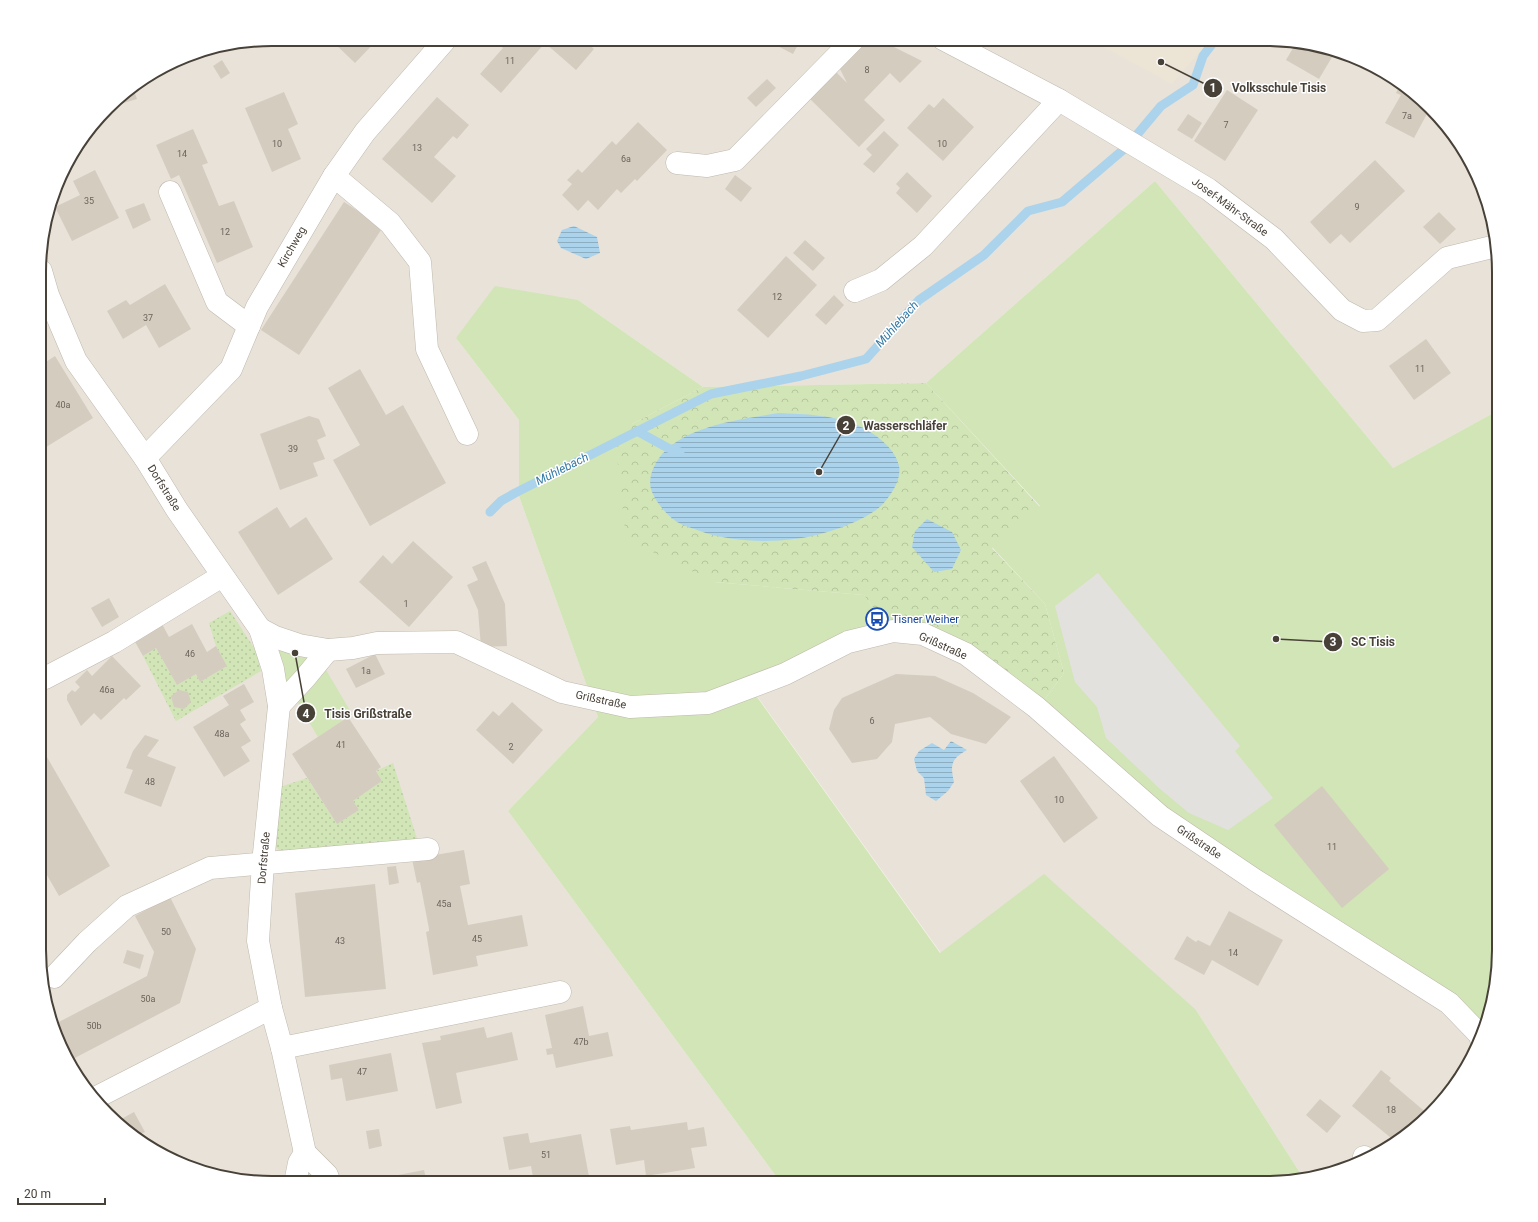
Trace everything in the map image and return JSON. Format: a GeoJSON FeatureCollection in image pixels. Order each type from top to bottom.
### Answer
{"type":"FeatureCollection","features":[{"type":"Feature","properties":{"kind":"street","name":"Kirchweg"},"geometry":{"type":"LineString","coordinates":[[145,458],[231,369],[261,300],[334,176],[364,132],[440,46]]}},
{"type":"Feature","properties":{"kind":"street"},"geometry":{"type":"LineString","coordinates":[[677,163],[707,166],[735,160],[847,46]]}},
{"type":"Feature","properties":{"kind":"street","name":"Josef-Mähr-Straße"},"geometry":{"type":"LineString","coordinates":[[958,46],[1059,100],[1208,189],[1268,234],[1342,310],[1363,320],[1377,320],[1447,258],[1491,247]]}},
{"type":"Feature","properties":{"kind":"street"},"geometry":{"type":"LineString","coordinates":[[855,291],[881,280],[923,246],[1059,100]]}},
{"type":"Feature","properties":{"kind":"street"},"geometry":{"type":"LineString","coordinates":[[334,176],[390,222],[420,262],[427,349],[467,434]]}},
{"type":"Feature","properties":{"kind":"street"},"geometry":{"type":"LineString","coordinates":[[170,192],[217,302],[249,326]]}},
{"type":"Feature","properties":{"kind":"street","name":"Dorfstraße"},"geometry":{"type":"LineString","coordinates":[[46,287],[76,361],[145,458],[177,510],[260,629],[273,669],[278,706],[263,863],[258,941],[271,1008],[282,1048],[305,1153]]}},
{"type":"Feature","properties":{"kind":"street"},"geometry":{"type":"LineString","coordinates":[[46,677],[114,642],[222,576]]}},
{"type":"Feature","properties":{"kind":"street","name":"Grißstraße"},"geometry":{"type":"LineString","coordinates":[[260,629],[275,638],[328,650],[353,648],[376,643],[456,642],[562,692],[630,707],[708,704],[785,674],[848,642],[893,631],[923,634],[966,654],[1036,707],[1160,816],[1255,880],[1449,1003],[1477,1032]]}},
{"type":"Feature","properties":{"kind":"street"},"geometry":{"type":"LineString","coordinates":[[278,706],[328,650]]}},
{"type":"Feature","properties":{"kind":"street"},"geometry":{"type":"LineString","coordinates":[[54,977],[87,942],[127,906],[210,868],[428,849]]}},
{"type":"Feature","properties":{"kind":"street"},"geometry":{"type":"LineString","coordinates":[[282,1048],[560,992]]}},
{"type":"Feature","properties":{"kind":"street"},"geometry":{"type":"LineString","coordinates":[[99,1096],[271,1008]]}},
{"type":"Feature","properties":{"kind":"street"},"geometry":{"type":"LineString","coordinates":[[296,1176],[299,1163],[305,1153],[327,1176]]}},
{"type":"Feature","properties":{"kind":"shaded area"},"geometry":{"type":"Polygon","coordinates":[[[257,46],[1281,46],[1310,50],[1339,58],[1379,76],[1404,93],[1426,112],[1454,146],[1475,186],[1488,228],[1492,257],[1492,414],[1393,468],[1155,181],[926,383],[703,387],[578,300],[456,338],[519,420],[519,496],[598,717],[508,811],[776,1176],[257,1176],[228,1172],[186,1159],[146,1138],[112,1110],[93,1088],[76,1063],[58,1023],[50,994],[46,965],[46,257],[50,228],[58,199],[76,159],[93,134],[112,112],[146,84],[172,69],[199,58],[228,50],[257,46]]]}},
{"type":"Feature","properties":{"kind":"shaded area"},"geometry":{"type":"Polygon","coordinates":[[[1102,46],[1205,46],[1172,84],[1102,46]]]}},
{"type":"Feature","properties":{"kind":"shaded area"},"geometry":{"type":"Polygon","coordinates":[[[1098,573],[1240,746],[1235,751],[1273,798],[1228,830],[1189,813],[1159,788],[1106,738],[1097,707],[1075,682],[1055,606],[1098,573]]]}},
{"type":"Feature","properties":{"kind":"shaded area"},"geometry":{"type":"Polygon","coordinates":[[[891,633],[968,651],[1275,890],[1475,1035],[1469,1050],[1454,1076],[1436,1099],[1415,1120],[1392,1138],[1352,1159],[1339,1164],[1300,1173],[1196,1010],[941,953],[752,689],[891,633]]]}},
{"type":"Feature","properties":{"kind":"green space"},"geometry":{"type":"Polygon","coordinates":[[[1155,181],[1393,468],[1492,414],[1492,965],[1488,994],[1476,1032],[1236,867],[1039,707],[1064,673],[1045,604],[992,547],[1040,506],[926,383],[1155,181]]]}},
{"type":"Feature","properties":{"kind":"green space"},"geometry":{"type":"Polygon","coordinates":[[[495,286],[578,300],[703,387],[632,424],[714,582],[864,595],[891,633],[752,690],[940,953],[1044,874],[1196,1010],[1300,1173],[1281,1176],[776,1176],[508,811],[598,717],[519,496],[519,420],[456,338],[495,286]]]}},
{"type":"Feature","properties":{"kind":"green space"},"geometry":{"type":"Polygon","coordinates":[[[926,383],[1040,507],[992,548],[1045,604],[1064,673],[1039,707],[968,651],[891,633],[864,595],[714,582],[626,539],[616,447],[632,424],[703,387],[926,383]]]}},
{"type":"Feature","properties":{"kind":"green space"},"geometry":{"type":"Polygon","coordinates":[[[230,611],[256,651],[261,671],[176,721],[143,656],[156,648],[177,685],[196,674],[200,682],[227,666],[216,646],[209,623],[230,611]]]}},
{"type":"Feature","properties":{"kind":"green space"},"geometry":{"type":"Polygon","coordinates":[[[281,649],[310,655],[310,660],[286,684],[279,652],[281,649]]]}},
{"type":"Feature","properties":{"kind":"green space"},"geometry":{"type":"Polygon","coordinates":[[[326,670],[352,714],[318,737],[298,703],[326,670]]]}},
{"type":"Feature","properties":{"kind":"green space"},"geometry":{"type":"Polygon","coordinates":[[[393,763],[418,842],[280,851],[275,846],[280,787],[307,778],[337,824],[359,810],[353,801],[382,781],[376,771],[393,763]]]}},
{"type":"Feature","properties":{"kind":"water"},"geometry":{"type":"Polygon","coordinates":[[[574,226],[597,237],[600,253],[586,259],[561,248],[557,241],[562,230],[574,226]]]}},
{"type":"Feature","properties":{"kind":"water"},"geometry":{"type":"Polygon","coordinates":[[[779,413],[838,419],[857,425],[876,436],[893,453],[899,466],[899,477],[888,498],[873,512],[839,528],[804,538],[771,541],[734,539],[700,531],[677,522],[659,505],[651,489],[651,475],[662,455],[675,443],[690,434],[726,422],[779,413]]]}},
{"type":"Feature","properties":{"kind":"water"},"geometry":{"type":"Polygon","coordinates":[[[927,519],[952,532],[961,550],[952,569],[934,572],[912,547],[915,531],[927,519]]]}},
{"type":"Feature","properties":{"kind":"water"},"geometry":{"type":"Polygon","coordinates":[[[951,741],[967,750],[958,756],[953,763],[952,771],[954,782],[948,791],[936,801],[926,795],[924,778],[917,771],[914,759],[919,751],[932,743],[944,750],[951,741]]]}},
{"type":"Feature","properties":{"kind":"building"},"geometry":{"type":"Polygon","coordinates":[[[337,46],[371,46],[355,63],[337,46]]]}},
{"type":"Feature","properties":{"kind":"building"},"geometry":{"type":"Polygon","coordinates":[[[501,46],[542,46],[501,93],[480,74],[503,48],[501,46]]]}},
{"type":"Feature","properties":{"kind":"building"},"geometry":{"type":"Polygon","coordinates":[[[548,46],[591,46],[594,49],[576,70],[548,46]]]}},
{"type":"Feature","properties":{"kind":"building"},"geometry":{"type":"Polygon","coordinates":[[[778,46],[797,46],[793,54],[778,46]]]}},
{"type":"Feature","properties":{"kind":"building"},"geometry":{"type":"Polygon","coordinates":[[[859,46],[892,46],[922,61],[900,83],[890,73],[864,100],[885,120],[859,147],[808,97],[834,70],[847,83],[839,67],[859,46]]]}},
{"type":"Feature","properties":{"kind":"building"},"geometry":{"type":"Polygon","coordinates":[[[1293,48],[1310,50],[1332,56],[1319,79],[1286,60],[1293,48]]]}},
{"type":"Feature","properties":{"kind":"building"},"geometry":{"type":"Polygon","coordinates":[[[222,60],[230,73],[221,79],[213,66],[222,60]]]}},
{"type":"Feature","properties":{"kind":"building"},"geometry":{"type":"Polygon","coordinates":[[[767,79],[776,88],[756,107],[747,98],[767,79]]]}},
{"type":"Feature","properties":{"kind":"building"},"geometry":{"type":"Polygon","coordinates":[[[1398,89],[1427,113],[1414,138],[1385,123],[1401,95],[1396,93],[1398,89]]]}},
{"type":"Feature","properties":{"kind":"building"},"geometry":{"type":"Polygon","coordinates":[[[1227,90],[1258,110],[1225,161],[1194,141],[1227,90]]]}},
{"type":"Feature","properties":{"kind":"building"},"geometry":{"type":"Polygon","coordinates":[[[284,92],[298,124],[288,129],[301,159],[272,172],[245,108],[284,92]]]}},
{"type":"Feature","properties":{"kind":"building"},"geometry":{"type":"Polygon","coordinates":[[[135,93],[137,99],[121,104],[135,93]]]}},
{"type":"Feature","properties":{"kind":"building"},"geometry":{"type":"Polygon","coordinates":[[[437,97],[469,125],[457,139],[453,136],[434,157],[456,176],[432,203],[382,159],[437,97]]]}},
{"type":"Feature","properties":{"kind":"building"},"geometry":{"type":"Polygon","coordinates":[[[943,98],[974,127],[943,161],[907,128],[929,104],[934,108],[943,98]]]}},
{"type":"Feature","properties":{"kind":"building"},"geometry":{"type":"Polygon","coordinates":[[[1188,114],[1202,123],[1192,139],[1177,130],[1188,114]]]}},
{"type":"Feature","properties":{"kind":"building"},"geometry":{"type":"Polygon","coordinates":[[[638,122],[667,150],[637,181],[635,179],[621,193],[617,189],[598,210],[588,200],[578,211],[562,195],[572,184],[567,180],[578,169],[582,173],[612,141],[616,145],[638,122]]]}},
{"type":"Feature","properties":{"kind":"building"},"geometry":{"type":"Polygon","coordinates":[[[193,129],[208,163],[202,165],[219,206],[234,201],[253,247],[217,263],[179,175],[171,179],[156,145],[193,129]]]}},
{"type":"Feature","properties":{"kind":"building"},"geometry":{"type":"Polygon","coordinates":[[[884,131],[899,145],[874,173],[863,164],[872,155],[866,149],[884,131]]]}},
{"type":"Feature","properties":{"kind":"building"},"geometry":{"type":"Polygon","coordinates":[[[1375,160],[1405,191],[1350,243],[1341,234],[1330,244],[1310,222],[1375,160]]]}},
{"type":"Feature","properties":{"kind":"building"},"geometry":{"type":"Polygon","coordinates":[[[95,170],[119,218],[72,241],[56,208],[56,207],[80,195],[73,181],[95,170]]]}},
{"type":"Feature","properties":{"kind":"building"},"geometry":{"type":"Polygon","coordinates":[[[907,172],[932,196],[917,213],[896,193],[900,188],[896,184],[907,172]]]}},
{"type":"Feature","properties":{"kind":"building"},"geometry":{"type":"Polygon","coordinates":[[[735,175],[752,188],[741,202],[725,189],[735,175]]]}},
{"type":"Feature","properties":{"kind":"building"},"geometry":{"type":"Polygon","coordinates":[[[344,202],[383,227],[299,355],[261,330],[344,202]]]}},
{"type":"Feature","properties":{"kind":"building"},"geometry":{"type":"Polygon","coordinates":[[[144,203],[151,220],[133,229],[125,210],[144,203]]]}},
{"type":"Feature","properties":{"kind":"building"},"geometry":{"type":"Polygon","coordinates":[[[1439,212],[1456,229],[1440,244],[1423,227],[1439,212]]]}},
{"type":"Feature","properties":{"kind":"building"},"geometry":{"type":"Polygon","coordinates":[[[805,240],[825,258],[813,271],[793,253],[805,240]]]}},
{"type":"Feature","properties":{"kind":"building"},"geometry":{"type":"Polygon","coordinates":[[[786,256],[817,285],[768,338],[737,310],[786,256]]]}},
{"type":"Feature","properties":{"kind":"building"},"geometry":{"type":"Polygon","coordinates":[[[165,284],[191,329],[159,348],[146,325],[123,339],[107,311],[126,300],[130,305],[165,284]]]}},
{"type":"Feature","properties":{"kind":"building"},"geometry":{"type":"Polygon","coordinates":[[[834,295],[844,305],[826,325],[815,315],[834,295]]]}},
{"type":"Feature","properties":{"kind":"building"},"geometry":{"type":"Polygon","coordinates":[[[1426,339],[1451,373],[1414,400],[1389,366],[1426,339]]]}},
{"type":"Feature","properties":{"kind":"building"},"geometry":{"type":"Polygon","coordinates":[[[55,356],[93,418],[46,447],[46,427],[46,362],[55,356]]]}},
{"type":"Feature","properties":{"kind":"building"},"geometry":{"type":"Polygon","coordinates":[[[360,369],[386,415],[403,405],[446,483],[370,526],[333,460],[360,445],[328,388],[360,369]]]}},
{"type":"Feature","properties":{"kind":"building"},"geometry":{"type":"Polygon","coordinates":[[[309,416],[319,419],[326,436],[317,440],[325,459],[313,463],[318,476],[280,490],[260,434],[309,416]]]}},
{"type":"Feature","properties":{"kind":"building"},"geometry":{"type":"Polygon","coordinates":[[[277,507],[290,528],[306,517],[333,559],[278,595],[238,532],[277,507]]]}},
{"type":"Feature","properties":{"kind":"building"},"geometry":{"type":"Polygon","coordinates":[[[413,541],[453,577],[409,627],[359,582],[383,555],[392,564],[413,541]]]}},
{"type":"Feature","properties":{"kind":"building"},"geometry":{"type":"Polygon","coordinates":[[[486,561],[505,604],[507,646],[481,647],[478,610],[467,585],[478,580],[472,567],[486,561]]]}},
{"type":"Feature","properties":{"kind":"building"},"geometry":{"type":"Polygon","coordinates":[[[109,598],[119,617],[102,627],[91,608],[109,598]]]}},
{"type":"Feature","properties":{"kind":"building"},"geometry":{"type":"Polygon","coordinates":[[[162,624],[169,637],[192,624],[207,652],[216,646],[227,666],[200,682],[196,674],[177,685],[156,648],[143,656],[134,640],[162,624]]]}},
{"type":"Feature","properties":{"kind":"building"},"geometry":{"type":"Polygon","coordinates":[[[375,654],[385,674],[356,688],[346,669],[375,654]]]}},
{"type":"Feature","properties":{"kind":"building"},"geometry":{"type":"Polygon","coordinates":[[[112,656],[141,686],[126,700],[124,698],[101,720],[94,713],[81,726],[67,700],[67,695],[72,690],[75,692],[80,687],[75,682],[87,670],[92,676],[112,656]]]}},
{"type":"Feature","properties":{"kind":"building"},"geometry":{"type":"Polygon","coordinates":[[[896,674],[935,676],[973,693],[1011,717],[986,744],[951,734],[930,717],[895,724],[892,742],[877,759],[852,763],[829,729],[834,710],[842,698],[896,674]]]}},
{"type":"Feature","properties":{"kind":"building"},"geometry":{"type":"Polygon","coordinates":[[[244,684],[254,702],[240,710],[246,720],[240,724],[251,741],[241,747],[250,761],[224,777],[193,727],[229,705],[223,696],[244,684]]]}},
{"type":"Feature","properties":{"kind":"building"},"geometry":{"type":"Polygon","coordinates":[[[179,690],[188,692],[191,702],[184,709],[174,707],[171,696],[179,690]]]}},
{"type":"Feature","properties":{"kind":"building"},"geometry":{"type":"Polygon","coordinates":[[[512,702],[543,730],[513,764],[476,730],[493,711],[499,716],[512,702]]]}},
{"type":"Feature","properties":{"kind":"building"},"geometry":{"type":"Polygon","coordinates":[[[348,717],[381,767],[376,771],[382,781],[353,801],[359,810],[337,824],[292,754],[348,717]]]}},
{"type":"Feature","properties":{"kind":"building"},"geometry":{"type":"Polygon","coordinates":[[[145,735],[159,740],[147,756],[176,767],[161,807],[124,793],[133,770],[126,768],[133,751],[145,735]]]}},
{"type":"Feature","properties":{"kind":"building"},"geometry":{"type":"Polygon","coordinates":[[[46,755],[110,866],[59,896],[46,873],[46,755]]]}},
{"type":"Feature","properties":{"kind":"building"},"geometry":{"type":"Polygon","coordinates":[[[1054,756],[1098,818],[1064,843],[1020,781],[1054,756]]]}},
{"type":"Feature","properties":{"kind":"building"},"geometry":{"type":"Polygon","coordinates":[[[1322,786],[1389,869],[1342,908],[1274,825],[1322,786]]]}},
{"type":"Feature","properties":{"kind":"building"},"geometry":{"type":"Polygon","coordinates":[[[464,850],[470,884],[460,886],[468,925],[522,915],[528,946],[476,956],[478,966],[433,975],[426,932],[429,931],[429,929],[420,882],[417,883],[412,859],[464,850]]]}},
{"type":"Feature","properties":{"kind":"building"},"geometry":{"type":"Polygon","coordinates":[[[396,866],[399,883],[389,885],[387,867],[396,866]]]}},
{"type":"Feature","properties":{"kind":"building"},"geometry":{"type":"Polygon","coordinates":[[[375,884],[386,989],[305,997],[295,893],[375,884]]]}},
{"type":"Feature","properties":{"kind":"building"},"geometry":{"type":"Polygon","coordinates":[[[170,897],[196,949],[180,1003],[74,1059],[58,1023],[147,976],[154,952],[135,916],[170,897]]]}},
{"type":"Feature","properties":{"kind":"building"},"geometry":{"type":"Polygon","coordinates":[[[1229,911],[1283,940],[1258,986],[1212,960],[1204,975],[1174,959],[1187,936],[1196,942],[1198,940],[1210,946],[1229,911]]]}},
{"type":"Feature","properties":{"kind":"building"},"geometry":{"type":"Polygon","coordinates":[[[127,950],[144,955],[140,969],[123,963],[127,950]]]}},
{"type":"Feature","properties":{"kind":"building"},"geometry":{"type":"Polygon","coordinates":[[[583,1006],[589,1036],[608,1032],[613,1056],[556,1068],[553,1054],[547,1055],[546,1049],[552,1048],[545,1015],[583,1006]]]}},
{"type":"Feature","properties":{"kind":"building"},"geometry":{"type":"Polygon","coordinates":[[[484,1027],[487,1038],[512,1032],[518,1060],[456,1073],[462,1103],[436,1109],[422,1043],[441,1040],[440,1036],[484,1027]]]}},
{"type":"Feature","properties":{"kind":"building"},"geometry":{"type":"Polygon","coordinates":[[[391,1053],[398,1091],[346,1101],[342,1078],[331,1080],[329,1065],[391,1053]]]}},
{"type":"Feature","properties":{"kind":"building"},"geometry":{"type":"Polygon","coordinates":[[[1381,1070],[1391,1078],[1389,1081],[1425,1111],[1391,1138],[1352,1106],[1381,1070]]]}},
{"type":"Feature","properties":{"kind":"building"},"geometry":{"type":"Polygon","coordinates":[[[1320,1099],[1341,1116],[1327,1133],[1306,1115],[1320,1099]]]}},
{"type":"Feature","properties":{"kind":"building"},"geometry":{"type":"Polygon","coordinates":[[[134,1112],[145,1132],[140,1134],[122,1119],[134,1112]]]}},
{"type":"Feature","properties":{"kind":"building"},"geometry":{"type":"Polygon","coordinates":[[[687,1122],[688,1130],[704,1127],[707,1146],[691,1148],[695,1168],[646,1176],[644,1160],[616,1165],[610,1129],[630,1126],[631,1130],[687,1122]]]}},
{"type":"Feature","properties":{"kind":"building"},"geometry":{"type":"Polygon","coordinates":[[[379,1129],[382,1146],[369,1149],[366,1131],[379,1129]]]}},
{"type":"Feature","properties":{"kind":"building"},"geometry":{"type":"Polygon","coordinates":[[[528,1133],[530,1143],[581,1134],[589,1176],[533,1176],[531,1166],[509,1170],[503,1137],[528,1133]]]}},
{"type":"Feature","properties":{"kind":"building"},"geometry":{"type":"Polygon","coordinates":[[[424,1170],[425,1176],[393,1176],[424,1170]]]}},
{"type":"Feature","properties":{"kind":"waterway","name":"Mühlebach"},"geometry":{"type":"LineString","coordinates":[[1135,137],[1161,106],[1193,85],[1203,56],[1211,46]]}},
{"type":"Feature","properties":{"kind":"waterway","name":"Mühlebach"},"geometry":{"type":"LineString","coordinates":[[490,512],[501,501],[515,493],[711,394],[801,376],[866,359],[919,300],[984,255],[1028,211],[1062,202],[1123,150]]}},
{"type":"Feature","properties":{"kind":"waterway","name":"Mühlebach"},"geometry":{"type":"LineString","coordinates":[[637,431],[668,448],[680,452]]}},
{"type":"Feature","properties":{"kind":"place","name":"Volksschule Tisis"},"geometry":{"type":"Point","coordinates":[1161,62]}},
{"type":"Feature","properties":{"kind":"place","name":"Wasserschläfer"},"geometry":{"type":"Point","coordinates":[819,472]}},
{"type":"Feature","properties":{"kind":"place","name":"Tisner Weiher"},"geometry":{"type":"Point","coordinates":[877,619]}},
{"type":"Feature","properties":{"kind":"place","name":"SC Tisis"},"geometry":{"type":"Point","coordinates":[1276,639]}},
{"type":"Feature","properties":{"kind":"place","name":"Tisis Grißstraße"},"geometry":{"type":"Point","coordinates":[295,653]}}]}
